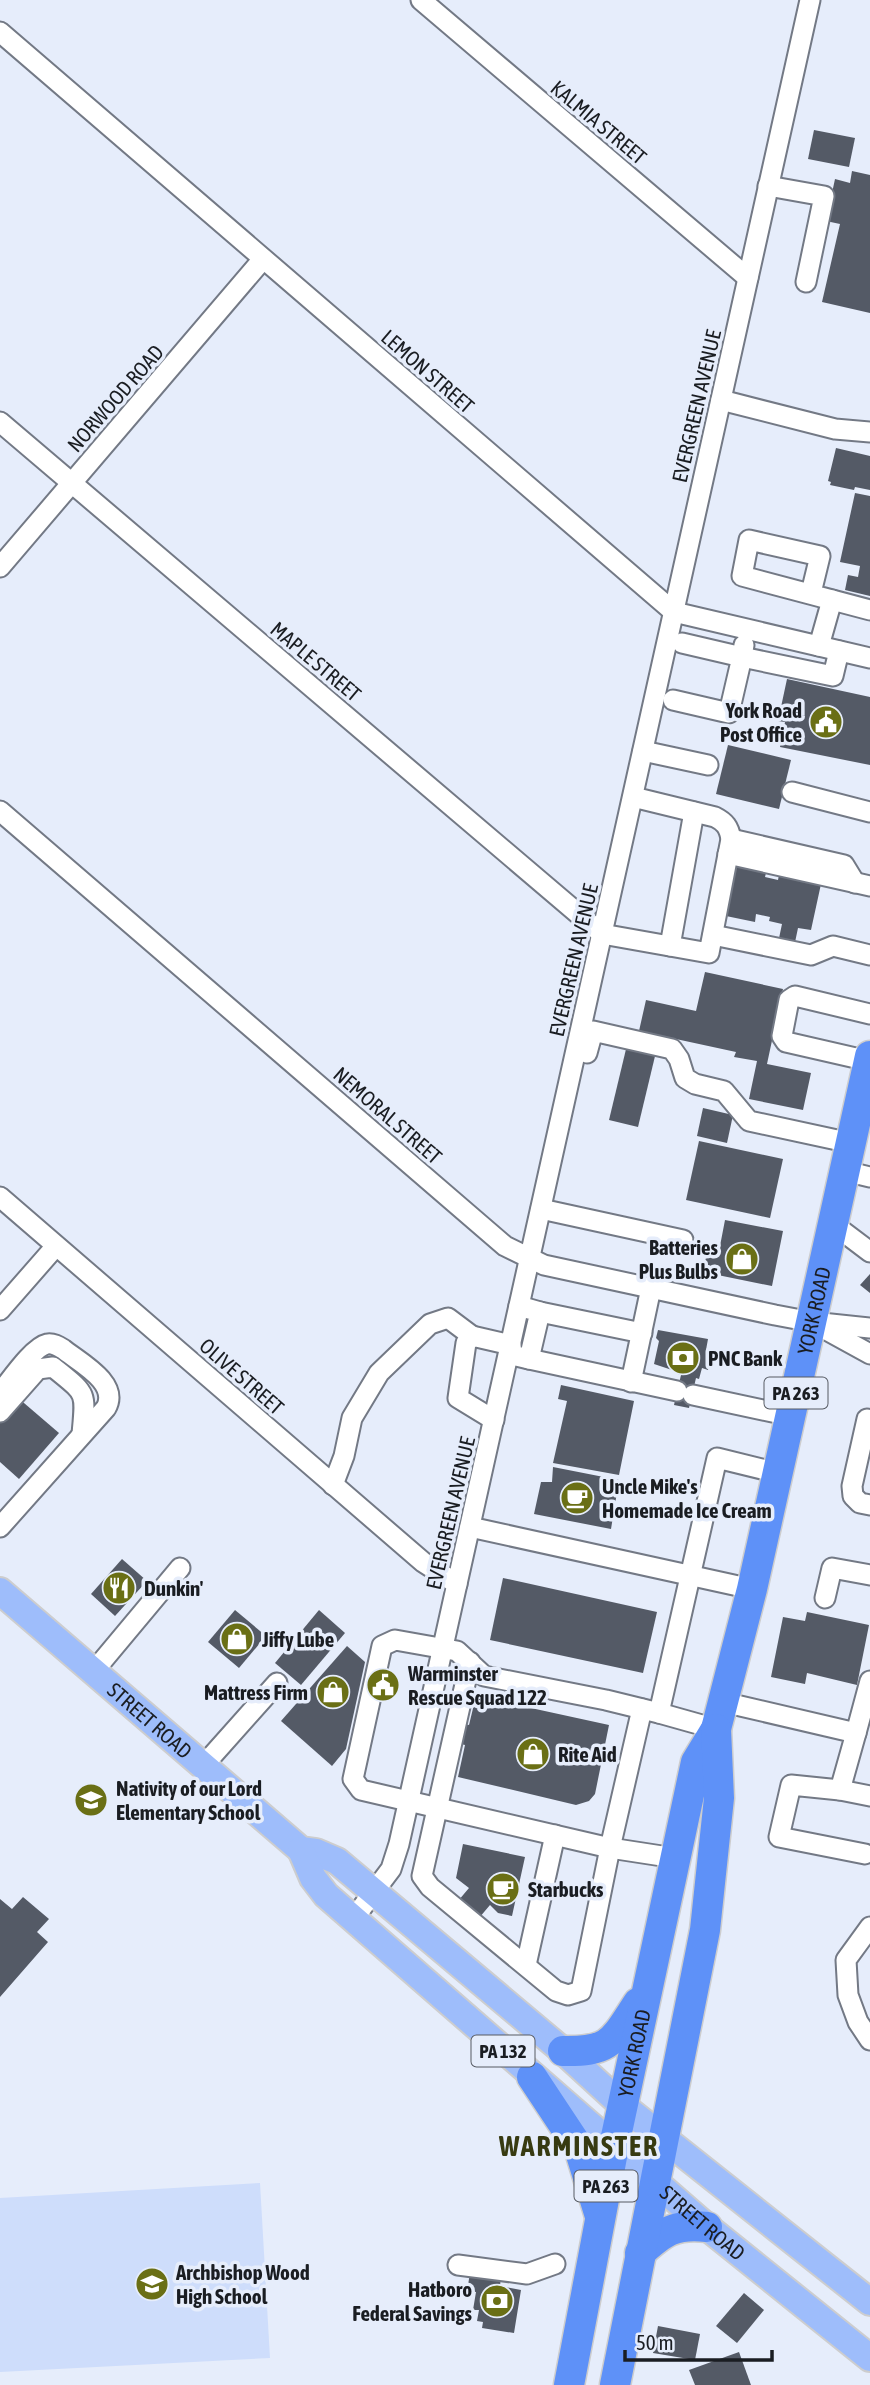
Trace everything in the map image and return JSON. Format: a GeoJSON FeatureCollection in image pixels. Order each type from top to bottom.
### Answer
{"type":"FeatureCollection","features":[{"type":"Feature","properties":{"kind":"highway","name":"YORK ROAD"},"geometry":{"type":"LineString","coordinates":[[569,2385],[614,2146],[696,1762],[720,1715],[752,1589],[833,1224],[855,1164],[869,1059]]}},
{"type":"Feature","properties":{"kind":"highway","name":"YORK ROAD"},"geometry":{"type":"LineString","coordinates":[[615,2385],[705,1930],[719,1798],[720,1715]]}},
{"type":"Feature","properties":{"kind":"highway"},"geometry":{"type":"LineString","coordinates":[[563,2051],[589,2051],[602,2047],[617,2034],[648,1988]]}},
{"type":"Feature","properties":{"kind":"highway"},"geometry":{"type":"LineString","coordinates":[[532,2077],[579,2148],[600,2216]]}},
{"type":"Feature","properties":{"kind":"highway"},"geometry":{"type":"LineString","coordinates":[[640,2253],[660,2235],[679,2226],[707,2227]]}},
{"type":"Feature","properties":{"kind":"main road","name":"STREET ROAD"},"geometry":{"type":"LineString","coordinates":[[0,1591],[301,1850],[319,1886],[532,2077],[707,2227],[870,2358]]}},
{"type":"Feature","properties":{"kind":"main road","name":"STREET ROAD"},"geometry":{"type":"LineString","coordinates":[[301,1850],[316,1852],[337,1861],[563,2051],[623,2106],[870,2302]]}},
{"type":"Feature","properties":{"kind":"street","name":"KALMIA STREET"},"geometry":{"type":"LineString","coordinates":[[421,0],[748,278]]}},
{"type":"Feature","properties":{"kind":"street","name":"EVERGREEN AVENUE"},"geometry":{"type":"LineString","coordinates":[[354,1918],[391,1869],[396,1857],[810,0]]}},
{"type":"Feature","properties":{"kind":"street","name":"LEMON STREET"},"geometry":{"type":"LineString","coordinates":[[0,32],[674,612],[870,658]]}},
{"type":"Feature","properties":{"kind":"street"},"geometry":{"type":"LineString","coordinates":[[768,186],[824,196],[806,282]]}},
{"type":"Feature","properties":{"kind":"street","name":"NORWOOD ROAD"},"geometry":{"type":"LineString","coordinates":[[0,567],[263,259]]}},
{"type":"Feature","properties":{"kind":"street"},"geometry":{"type":"LineString","coordinates":[[721,400],[835,429],[870,432]]}},
{"type":"Feature","properties":{"kind":"street","name":"MAPLE STREET"},"geometry":{"type":"LineString","coordinates":[[0,422],[602,934]]}},
{"type":"Feature","properties":{"kind":"street"},"geometry":{"type":"LineString","coordinates":[[811,593],[870,610]]}},
{"type":"Feature","properties":{"kind":"street"},"geometry":{"type":"LineString","coordinates":[[819,646],[832,600]]}},
{"type":"Feature","properties":{"kind":"street"},"geometry":{"type":"LineString","coordinates":[[673,700],[729,713],[748,630]]}},
{"type":"Feature","properties":{"kind":"street"},"geometry":{"type":"LineString","coordinates":[[682,643],[833,676],[839,651]]}},
{"type":"Feature","properties":{"kind":"street"},"geometry":{"type":"LineString","coordinates":[[643,751],[708,765]]}},
{"type":"Feature","properties":{"kind":"street"},"geometry":{"type":"LineString","coordinates":[[792,793],[870,812]]}},
{"type":"Feature","properties":{"kind":"street"},"geometry":{"type":"LineString","coordinates":[[602,934],[709,953],[729,846],[729,830],[724,822],[633,797]]}},
{"type":"Feature","properties":{"kind":"street","name":"NEMORAL STREET"},"geometry":{"type":"LineString","coordinates":[[0,811],[505,1246],[544,1265],[812,1322]]}},
{"type":"Feature","properties":{"kind":"street"},"geometry":{"type":"LineString","coordinates":[[670,946],[694,812]]}},
{"type":"Feature","properties":{"kind":"street"},"geometry":{"type":"LineString","coordinates":[[729,846],[862,884]]}},
{"type":"Feature","properties":{"kind":"street"},"geometry":{"type":"LineString","coordinates":[[713,935],[811,954],[833,946],[870,955]]}},
{"type":"Feature","properties":{"kind":"street"},"geometry":{"type":"LineString","coordinates":[[869,1059],[786,1042],[782,1036],[789,1000],[794,996],[870,1014]]}},
{"type":"Feature","properties":{"kind":"street"},"geometry":{"type":"LineString","coordinates":[[573,1067],[583,1069],[593,1031],[672,1049],[679,1059],[685,1078],[695,1084],[724,1091],[749,1121],[855,1164]]}},
{"type":"Feature","properties":{"kind":"street","name":"OLIVE STREET"},"geometry":{"type":"LineString","coordinates":[[0,1197],[423,1562],[457,1584]]}},
{"type":"Feature","properties":{"kind":"street"},"geometry":{"type":"LineString","coordinates":[[541,1209],[683,1240]]}},
{"type":"Feature","properties":{"kind":"street"},"geometry":{"type":"LineString","coordinates":[[833,1224],[870,1252]]}},
{"type":"Feature","properties":{"kind":"street"},"geometry":{"type":"LineString","coordinates":[[0,1310],[56,1246]]}},
{"type":"Feature","properties":{"kind":"street"},"geometry":{"type":"LineString","coordinates":[[631,1382],[651,1288]]}},
{"type":"Feature","properties":{"kind":"street"},"geometry":{"type":"LineString","coordinates":[[519,1306],[642,1333]]}},
{"type":"Feature","properties":{"kind":"street"},"geometry":{"type":"LineString","coordinates":[[529,1359],[540,1312]]}},
{"type":"Feature","properties":{"kind":"street"},"geometry":{"type":"LineString","coordinates":[[333,1485],[344,1456],[352,1418],[379,1373],[430,1324],[448,1318],[472,1336],[511,1345],[512,1355],[791,1416]]}},
{"type":"Feature","properties":{"kind":"street"},"geometry":{"type":"LineString","coordinates":[[812,1322],[870,1328]]}},
{"type":"Feature","properties":{"kind":"street"},"geometry":{"type":"LineString","coordinates":[[812,1322],[870,1354]]}},
{"type":"Feature","properties":{"kind":"street"},"geometry":{"type":"LineString","coordinates":[[472,1336],[467,1343],[458,1398],[494,1420]]}},
{"type":"Feature","properties":{"kind":"street"},"geometry":{"type":"LineString","coordinates":[[0,1393],[38,1348],[56,1344],[108,1388],[109,1402],[4,1516]]}},
{"type":"Feature","properties":{"kind":"street"},"geometry":{"type":"LineString","coordinates":[[0,1412],[38,1369],[53,1367],[80,1389],[85,1402],[82,1434]]}},
{"type":"Feature","properties":{"kind":"street"},"geometry":{"type":"LineString","coordinates":[[867,1419],[852,1486],[853,1496],[860,1503],[870,1505]]}},
{"type":"Feature","properties":{"kind":"street"},"geometry":{"type":"LineString","coordinates":[[470,1662],[422,1876],[430,1887],[556,1991],[568,1995],[581,1991],[610,1848],[643,1709],[691,1574],[717,1458],[778,1473]]}},
{"type":"Feature","properties":{"kind":"street"},"geometry":{"type":"LineString","coordinates":[[470,1527],[752,1589]]}},
{"type":"Feature","properties":{"kind":"street"},"geometry":{"type":"LineString","coordinates":[[94,1671],[180,1568]]}},
{"type":"Feature","properties":{"kind":"street"},"geometry":{"type":"LineString","coordinates":[[825,1598],[832,1568],[870,1575]]}},
{"type":"Feature","properties":{"kind":"street"},"geometry":{"type":"LineString","coordinates":[[675,1858],[610,1848],[361,1790],[354,1779],[382,1646],[395,1640],[457,1651],[484,1676],[643,1709],[720,1715],[856,1733]]}},
{"type":"Feature","properties":{"kind":"street"},"geometry":{"type":"LineString","coordinates":[[840,1790],[870,1681]]}},
{"type":"Feature","properties":{"kind":"street"},"geometry":{"type":"LineString","coordinates":[[204,1766],[277,1683]]}},
{"type":"Feature","properties":{"kind":"street"},"geometry":{"type":"LineString","coordinates":[[868,1852],[779,1836],[791,1785],[870,1796]]}},
{"type":"Feature","properties":{"kind":"street"},"geometry":{"type":"LineString","coordinates":[[527,1965],[555,1835]]}},
{"type":"Feature","properties":{"kind":"street"},"geometry":{"type":"LineString","coordinates":[[870,1927],[846,1960],[848,1995],[858,2022],[870,2040]]}},
{"type":"Feature","properties":{"kind":"street"},"geometry":{"type":"LineString","coordinates":[[458,2265],[527,2274],[555,2264]]}},
{"type":"Feature","properties":{"kind":"shaded area","name":"Archbishop Wood High School"},"geometry":{"type":"Polygon","coordinates":[[[260,2183],[270,2358],[0,2372],[0,2198],[260,2183]]]}},
{"type":"Feature","properties":{"kind":"building"},"geometry":{"type":"Polygon","coordinates":[[[814,130],[855,138],[849,167],[808,159],[814,130]]]}},
{"type":"Feature","properties":{"kind":"building"},"geometry":{"type":"Polygon","coordinates":[[[852,171],[870,175],[870,313],[822,302],[840,224],[826,221],[835,179],[850,183],[852,171]]]}},
{"type":"Feature","properties":{"kind":"building"},"geometry":{"type":"Polygon","coordinates":[[[836,448],[870,456],[870,490],[830,485],[831,482],[828,481],[836,448]]]}},
{"type":"Feature","properties":{"kind":"building"},"geometry":{"type":"Polygon","coordinates":[[[855,493],[870,496],[870,596],[845,590],[848,575],[858,577],[860,566],[840,562],[855,493]]]}},
{"type":"Feature","properties":{"kind":"building","name":"York Road Post Office"},"geometry":{"type":"Polygon","coordinates":[[[787,679],[870,697],[870,765],[780,747],[785,722],[778,721],[787,679]]]}},
{"type":"Feature","properties":{"kind":"building"},"geometry":{"type":"Polygon","coordinates":[[[728,745],[791,760],[779,809],[716,794],[728,745]]]}},
{"type":"Feature","properties":{"kind":"building"},"geometry":{"type":"Polygon","coordinates":[[[737,863],[767,869],[765,877],[778,880],[779,875],[821,884],[811,930],[798,928],[794,947],[778,943],[782,924],[769,921],[770,917],[756,914],[755,922],[726,916],[737,863]]]}},
{"type":"Feature","properties":{"kind":"building"},"geometry":{"type":"Polygon","coordinates":[[[705,972],[783,989],[767,1064],[811,1073],[803,1110],[749,1099],[757,1061],[734,1057],[736,1052],[639,1031],[646,1000],[696,1011],[705,972]]]}},
{"type":"Feature","properties":{"kind":"building"},"geometry":{"type":"Polygon","coordinates":[[[627,1045],[656,1052],[638,1127],[609,1120],[627,1045]]]}},
{"type":"Feature","properties":{"kind":"building"},"geometry":{"type":"Polygon","coordinates":[[[703,1108],[733,1115],[727,1143],[697,1136],[703,1108]]]}},
{"type":"Feature","properties":{"kind":"building"},"geometry":{"type":"Polygon","coordinates":[[[699,1141],[783,1159],[770,1218],[686,1200],[699,1141]]]}},
{"type":"Feature","properties":{"kind":"building","name":"Batteries Plus Bulbs"},"geometry":{"type":"Polygon","coordinates":[[[725,1220],[783,1231],[772,1286],[703,1272],[709,1243],[720,1246],[725,1220]]]}},
{"type":"Feature","properties":{"kind":"building"},"geometry":{"type":"Polygon","coordinates":[[[870,1274],[870,1293],[860,1285],[870,1274]]]}},
{"type":"Feature","properties":{"kind":"building","name":"PNC Bank"},"geometry":{"type":"Polygon","coordinates":[[[658,1330],[708,1339],[706,1350],[712,1351],[708,1370],[702,1368],[699,1379],[696,1378],[689,1408],[674,1405],[681,1375],[654,1364],[659,1341],[656,1338],[658,1330]]]}},
{"type":"Feature","properties":{"kind":"building"},"geometry":{"type":"Polygon","coordinates":[[[561,1385],[634,1401],[619,1475],[553,1463],[567,1401],[558,1399],[561,1385]]]}},
{"type":"Feature","properties":{"kind":"building"},"geometry":{"type":"Polygon","coordinates":[[[17,1397],[59,1433],[19,1479],[0,1462],[0,1416],[17,1397]]]}},
{"type":"Feature","properties":{"kind":"building","name":"Uncle Mike's Homemade Ice Cream"},"geometry":{"type":"Polygon","coordinates":[[[553,1467],[619,1480],[611,1529],[534,1514],[541,1482],[552,1482],[553,1467]]]}},
{"type":"Feature","properties":{"kind":"building","name":"Dunkin'"},"geometry":{"type":"Polygon","coordinates":[[[122,1559],[147,1581],[115,1616],[91,1594],[122,1559]]]}},
{"type":"Feature","properties":{"kind":"building"},"geometry":{"type":"Polygon","coordinates":[[[503,1578],[657,1612],[643,1673],[490,1640],[503,1578]]]}},
{"type":"Feature","properties":{"kind":"building","name":"Jiffy Lube"},"geometry":{"type":"Polygon","coordinates":[[[235,1610],[266,1636],[239,1668],[208,1642],[235,1610]]]}},
{"type":"Feature","properties":{"kind":"building"},"geometry":{"type":"Polygon","coordinates":[[[319,1610],[345,1633],[301,1685],[275,1663],[319,1610]]]}},
{"type":"Feature","properties":{"kind":"building"},"geometry":{"type":"Polygon","coordinates":[[[807,1612],[869,1625],[857,1685],[807,1673],[805,1684],[771,1677],[783,1617],[805,1621],[807,1612]]]}},
{"type":"Feature","properties":{"kind":"building","name":"Mattress Firm"},"geometry":{"type":"Polygon","coordinates":[[[347,1646],[365,1662],[346,1749],[332,1766],[281,1721],[347,1646]]]}},
{"type":"Feature","properties":{"kind":"building","name":"Rite Aid"},"geometry":{"type":"Polygon","coordinates":[[[476,1696],[609,1725],[595,1794],[589,1801],[576,1805],[458,1777],[465,1745],[453,1742],[457,1722],[469,1725],[476,1696]]]}},
{"type":"Feature","properties":{"kind":"building"},"geometry":{"type":"Polygon","coordinates":[[[463,1844],[525,1857],[512,1916],[498,1913],[490,1905],[479,1918],[458,1901],[469,1888],[456,1878],[463,1844]]]}},
{"type":"Feature","properties":{"kind":"building"},"geometry":{"type":"Polygon","coordinates":[[[23,1897],[49,1919],[37,1932],[48,1942],[0,1997],[0,1899],[12,1909],[23,1897]]]}},
{"type":"Feature","properties":{"kind":"building","name":"Hatboro Federal Savings"},"geometry":{"type":"Polygon","coordinates":[[[470,2273],[501,2277],[500,2286],[521,2290],[514,2333],[482,2328],[483,2322],[477,2321],[479,2310],[473,2310],[476,2292],[467,2291],[470,2273]]]}},
{"type":"Feature","properties":{"kind":"building"},"geometry":{"type":"Polygon","coordinates":[[[744,2293],[764,2310],[737,2343],[716,2326],[744,2293]]]}},
{"type":"Feature","properties":{"kind":"building"},"geometry":{"type":"Polygon","coordinates":[[[658,2326],[700,2334],[695,2360],[653,2353],[658,2326]]]}},
{"type":"Feature","properties":{"kind":"building"},"geometry":{"type":"Polygon","coordinates":[[[739,2352],[751,2385],[695,2385],[689,2370],[739,2352]]]}},
{"type":"Feature","properties":{"kind":"place","name":"York Road Post Office"},"geometry":{"type":"Point","coordinates":[826,722]}},
{"type":"Feature","properties":{"kind":"place","name":"Batteries Plus Bulbs"},"geometry":{"type":"Point","coordinates":[742,1259]}},
{"type":"Feature","properties":{"kind":"place","name":"PNC Bank"},"geometry":{"type":"Point","coordinates":[683,1358]}},
{"type":"Feature","properties":{"kind":"place","name":"Uncle Mike's Homemade Ice Cream"},"geometry":{"type":"Point","coordinates":[577,1498]}},
{"type":"Feature","properties":{"kind":"place","name":"Dunkin'"},"geometry":{"type":"Point","coordinates":[119,1588]}},
{"type":"Feature","properties":{"kind":"place","name":"Jiffy Lube"},"geometry":{"type":"Point","coordinates":[237,1639]}},
{"type":"Feature","properties":{"kind":"place","name":"Warminster Rescue Squad 122"},"geometry":{"type":"Point","coordinates":[383,1685]}},
{"type":"Feature","properties":{"kind":"place","name":"Mattress Firm"},"geometry":{"type":"Point","coordinates":[333,1692]}},
{"type":"Feature","properties":{"kind":"place","name":"Rite Aid"},"geometry":{"type":"Point","coordinates":[533,1754]}},
{"type":"Feature","properties":{"kind":"place","name":"Nativity of our Lord Elementary School"},"geometry":{"type":"Point","coordinates":[91,1800]}},
{"type":"Feature","properties":{"kind":"place","name":"Starbucks"},"geometry":{"type":"Point","coordinates":[503,1889]}},
{"type":"Feature","properties":{"kind":"place","name":"Archbishop Wood High School"},"geometry":{"type":"Point","coordinates":[152,2284]}},
{"type":"Feature","properties":{"kind":"place","name":"Hatboro Federal Savings"},"geometry":{"type":"Point","coordinates":[497,2301]}},
{"type":"Feature","properties":{"kind":"district","name":"WARMINSTER"},"geometry":{"type":"Point","coordinates":[579,2146]}}]}
